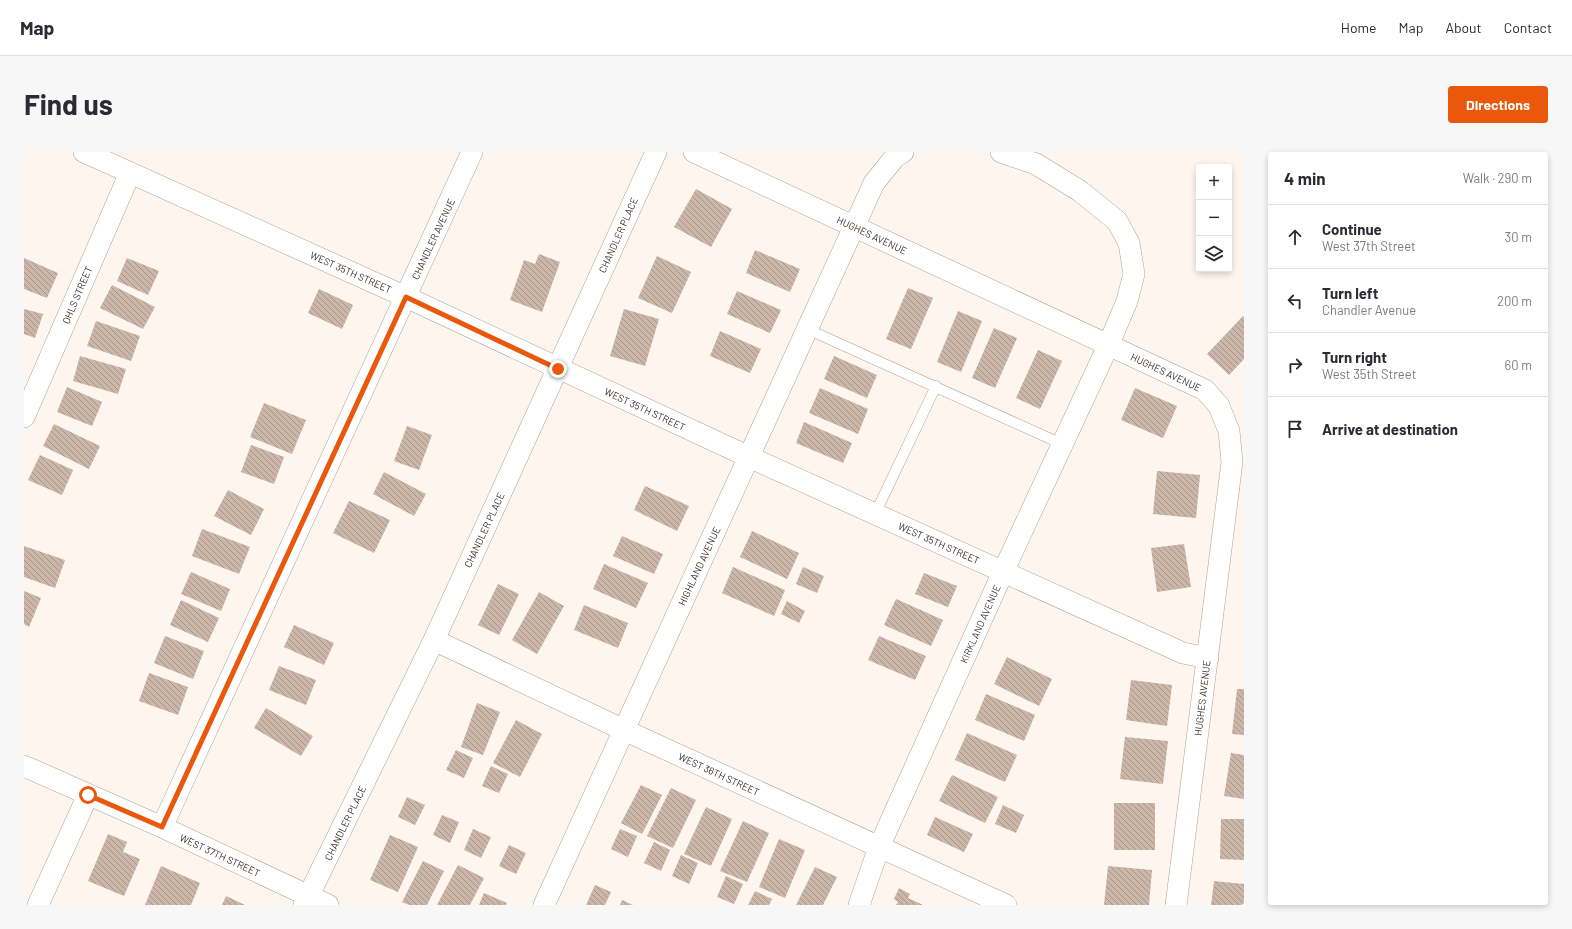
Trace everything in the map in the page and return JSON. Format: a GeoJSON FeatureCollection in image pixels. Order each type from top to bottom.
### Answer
{"type":"FeatureCollection","features":[{"type":"Feature","properties":{"kind":"street","name":"WEST 35TH STREET"},"geometry":{"type":"LineString","coordinates":[[84,152],[406,297],[749,457],[1003,572],[1183,653],[1208,658]]}},
{"type":"Feature","properties":{"kind":"street","name":"CHANDLER AVENUE"},"geometry":{"type":"LineString","coordinates":[[162,827],[472,152]]}},
{"type":"Feature","properties":{"kind":"street","name":"CHANDLER PLACE"},"geometry":{"type":"LineString","coordinates":[[306,901],[434,640],[656,152]]}},
{"type":"Feature","properties":{"kind":"street","name":"HUGHES AVENUE"},"geometry":{"type":"LineString","coordinates":[[694,152],[1205,390],[1219,406],[1229,431],[1232,462],[1176,905]]}},
{"type":"Feature","properties":{"kind":"street","name":"HIGHLAND AVENUE"},"geometry":{"type":"LineString","coordinates":[[544,905],[874,183],[895,157],[904,152]]}},
{"type":"Feature","properties":{"kind":"street","name":"KIRKLAND AVENUE"},"geometry":{"type":"LineString","coordinates":[[859,905],[879,847],[1003,572],[1108,346],[1127,301],[1134,274],[1128,243],[1116,221],[1080,191],[1036,164],[1000,152]]}},
{"type":"Feature","properties":{"kind":"street","name":"OHLS STREET"},"geometry":{"type":"LineString","coordinates":[[24,417],[130,172]]}},
{"type":"Feature","properties":{"kind":"street","name":"WEST 36TH STREET"},"geometry":{"type":"LineString","coordinates":[[434,640],[624,730],[1006,905]]}},
{"type":"Feature","properties":{"kind":"street","name":"WEST 37TH STREET"},"geometry":{"type":"LineString","coordinates":[[24,766],[162,827],[306,901],[328,905]]}},
{"type":"Feature","properties":{"kind":"street"},"geometry":{"type":"LineString","coordinates":[[38,905],[88,795]]}},
{"type":"Feature","properties":{"kind":"lane"},"geometry":{"type":"LineString","coordinates":[[807,329],[1062,444]]}},
{"type":"Feature","properties":{"kind":"lane"},"geometry":{"type":"LineString","coordinates":[[875,514],[936,386]]}},
{"type":"Feature","properties":{"kind":"building"},"geometry":{"type":"Polygon","coordinates":[[[696,189],[732,209],[711,247],[674,227],[696,189]]]}},
{"type":"Feature","properties":{"kind":"building"},"geometry":{"type":"Polygon","coordinates":[[[755,250],[800,269],[790,292],[746,273],[755,250]]]}},
{"type":"Feature","properties":{"kind":"building"},"geometry":{"type":"Polygon","coordinates":[[[539,254],[560,262],[542,312],[510,300],[524,260],[535,264],[539,254]]]}},
{"type":"Feature","properties":{"kind":"building"},"geometry":{"type":"Polygon","coordinates":[[[657,256],[691,272],[672,313],[638,298],[657,256]]]}},
{"type":"Feature","properties":{"kind":"building"},"geometry":{"type":"Polygon","coordinates":[[[24,258],[58,273],[47,298],[24,289],[24,258]]]}},
{"type":"Feature","properties":{"kind":"building"},"geometry":{"type":"Polygon","coordinates":[[[127,258],[159,271],[148,295],[117,281],[127,258]]]}},
{"type":"Feature","properties":{"kind":"building"},"geometry":{"type":"Polygon","coordinates":[[[112,285],[155,307],[143,329],[100,308],[112,285]]]}},
{"type":"Feature","properties":{"kind":"building"},"geometry":{"type":"Polygon","coordinates":[[[908,288],[933,298],[911,349],[886,339],[908,288]]]}},
{"type":"Feature","properties":{"kind":"building"},"geometry":{"type":"Polygon","coordinates":[[[319,289],[353,305],[342,329],[308,313],[319,289]]]}},
{"type":"Feature","properties":{"kind":"building"},"geometry":{"type":"Polygon","coordinates":[[[737,291],[781,310],[770,333],[727,314],[737,291]]]}},
{"type":"Feature","properties":{"kind":"building"},"geometry":{"type":"Polygon","coordinates":[[[24,309],[43,314],[35,338],[24,334],[24,309]]]}},
{"type":"Feature","properties":{"kind":"building"},"geometry":{"type":"Polygon","coordinates":[[[624,309],[659,319],[645,366],[610,356],[624,309]]]}},
{"type":"Feature","properties":{"kind":"building"},"geometry":{"type":"Polygon","coordinates":[[[958,311],[982,321],[961,372],[937,362],[958,311]]]}},
{"type":"Feature","properties":{"kind":"building"},"geometry":{"type":"Polygon","coordinates":[[[1243,316],[1244,359],[1229,375],[1207,354],[1243,316]]]}},
{"type":"Feature","properties":{"kind":"building"},"geometry":{"type":"Polygon","coordinates":[[[96,321],[140,336],[131,361],[87,346],[96,321]]]}},
{"type":"Feature","properties":{"kind":"building"},"geometry":{"type":"Polygon","coordinates":[[[994,328],[1017,338],[995,388],[972,378],[994,328]]]}},
{"type":"Feature","properties":{"kind":"building"},"geometry":{"type":"Polygon","coordinates":[[[720,331],[761,349],[750,373],[710,356],[720,331]]]}},
{"type":"Feature","properties":{"kind":"building"},"geometry":{"type":"Polygon","coordinates":[[[1038,350],[1062,361],[1040,409],[1016,398],[1038,350]]]}},
{"type":"Feature","properties":{"kind":"building"},"geometry":{"type":"Polygon","coordinates":[[[80,356],[126,369],[118,394],[73,381],[80,356]]]}},
{"type":"Feature","properties":{"kind":"building"},"geometry":{"type":"Polygon","coordinates":[[[834,356],[877,375],[867,398],[824,379],[834,356]]]}},
{"type":"Feature","properties":{"kind":"building"},"geometry":{"type":"Polygon","coordinates":[[[67,387],[102,402],[92,426],[57,412],[67,387]]]}},
{"type":"Feature","properties":{"kind":"building"},"geometry":{"type":"Polygon","coordinates":[[[820,388],[868,409],[858,434],[809,413],[820,388]]]}},
{"type":"Feature","properties":{"kind":"building"},"geometry":{"type":"Polygon","coordinates":[[[1135,388],[1177,406],[1163,438],[1121,420],[1135,388]]]}},
{"type":"Feature","properties":{"kind":"building"},"geometry":{"type":"Polygon","coordinates":[[[264,403],[306,420],[292,454],[250,437],[264,403]]]}},
{"type":"Feature","properties":{"kind":"building"},"geometry":{"type":"Polygon","coordinates":[[[804,422],[852,443],[843,463],[796,443],[804,422]]]}},
{"type":"Feature","properties":{"kind":"building"},"geometry":{"type":"Polygon","coordinates":[[[54,424],[100,446],[89,469],[43,446],[54,424]]]}},
{"type":"Feature","properties":{"kind":"building"},"geometry":{"type":"Polygon","coordinates":[[[407,426],[432,435],[419,470],[394,461],[407,426]]]}},
{"type":"Feature","properties":{"kind":"building"},"geometry":{"type":"Polygon","coordinates":[[[251,445],[284,457],[274,484],[241,472],[251,445]]]}},
{"type":"Feature","properties":{"kind":"building"},"geometry":{"type":"Polygon","coordinates":[[[40,455],[73,470],[62,495],[28,480],[40,455]]]}},
{"type":"Feature","properties":{"kind":"building"},"geometry":{"type":"Polygon","coordinates":[[[1157,471],[1200,475],[1196,518],[1153,514],[1157,471]]]}},
{"type":"Feature","properties":{"kind":"building"},"geometry":{"type":"Polygon","coordinates":[[[384,472],[426,494],[414,516],[373,494],[384,472]]]}},
{"type":"Feature","properties":{"kind":"building"},"geometry":{"type":"Polygon","coordinates":[[[645,486],[689,506],[677,531],[634,510],[645,486]]]}},
{"type":"Feature","properties":{"kind":"building"},"geometry":{"type":"Polygon","coordinates":[[[228,490],[264,509],[251,535],[214,516],[228,490]]]}},
{"type":"Feature","properties":{"kind":"building"},"geometry":{"type":"Polygon","coordinates":[[[349,501],[390,520],[374,553],[333,533],[349,501]]]}},
{"type":"Feature","properties":{"kind":"building"},"geometry":{"type":"Polygon","coordinates":[[[202,529],[250,547],[239,574],[192,556],[202,529]]]}},
{"type":"Feature","properties":{"kind":"building"},"geometry":{"type":"Polygon","coordinates":[[[752,531],[799,553],[787,579],[740,557],[752,531]]]}},
{"type":"Feature","properties":{"kind":"building"},"geometry":{"type":"Polygon","coordinates":[[[622,536],[663,554],[654,574],[613,556],[622,536]]]}},
{"type":"Feature","properties":{"kind":"building"},"geometry":{"type":"Polygon","coordinates":[[[1184,544],[1191,587],[1157,592],[1151,548],[1184,544]]]}},
{"type":"Feature","properties":{"kind":"building"},"geometry":{"type":"Polygon","coordinates":[[[24,546],[65,560],[55,588],[24,577],[24,546]]]}},
{"type":"Feature","properties":{"kind":"building"},"geometry":{"type":"Polygon","coordinates":[[[604,564],[648,583],[636,608],[593,589],[604,564]]]}},
{"type":"Feature","properties":{"kind":"building"},"geometry":{"type":"Polygon","coordinates":[[[733,567],[785,590],[774,616],[722,593],[733,567]]]}},
{"type":"Feature","properties":{"kind":"building"},"geometry":{"type":"Polygon","coordinates":[[[803,567],[824,576],[817,593],[796,584],[803,567]]]}},
{"type":"Feature","properties":{"kind":"building"},"geometry":{"type":"Polygon","coordinates":[[[191,572],[230,589],[221,611],[181,594],[191,572]]]}},
{"type":"Feature","properties":{"kind":"building"},"geometry":{"type":"Polygon","coordinates":[[[924,573],[957,586],[948,607],[915,594],[924,573]]]}},
{"type":"Feature","properties":{"kind":"building"},"geometry":{"type":"Polygon","coordinates":[[[498,584],[519,594],[499,635],[478,625],[498,584]]]}},
{"type":"Feature","properties":{"kind":"building"},"geometry":{"type":"Polygon","coordinates":[[[24,591],[41,598],[29,627],[24,624],[24,591]]]}},
{"type":"Feature","properties":{"kind":"building"},"geometry":{"type":"Polygon","coordinates":[[[539,592],[564,606],[537,654],[512,640],[539,592]]]}},
{"type":"Feature","properties":{"kind":"building"},"geometry":{"type":"Polygon","coordinates":[[[896,599],[943,620],[931,646],[884,625],[896,599]]]}},
{"type":"Feature","properties":{"kind":"building"},"geometry":{"type":"Polygon","coordinates":[[[181,600],[219,618],[208,642],[170,625],[181,600]]]}},
{"type":"Feature","properties":{"kind":"building"},"geometry":{"type":"Polygon","coordinates":[[[787,601],[805,611],[799,623],[781,614],[787,601]]]}},
{"type":"Feature","properties":{"kind":"building"},"geometry":{"type":"Polygon","coordinates":[[[584,605],[628,623],[618,648],[574,630],[584,605]]]}},
{"type":"Feature","properties":{"kind":"building"},"geometry":{"type":"Polygon","coordinates":[[[294,625],[334,643],[324,665],[284,647],[294,625]]]}},
{"type":"Feature","properties":{"kind":"building"},"geometry":{"type":"Polygon","coordinates":[[[165,636],[204,651],[193,679],[154,663],[165,636]]]}},
{"type":"Feature","properties":{"kind":"building"},"geometry":{"type":"Polygon","coordinates":[[[879,636],[926,656],[915,680],[868,660],[879,636]]]}},
{"type":"Feature","properties":{"kind":"building"},"geometry":{"type":"Polygon","coordinates":[[[1007,657],[1052,679],[1039,706],[994,684],[1007,657]]]}},
{"type":"Feature","properties":{"kind":"building"},"geometry":{"type":"Polygon","coordinates":[[[279,666],[316,680],[306,705],[269,690],[279,666]]]}},
{"type":"Feature","properties":{"kind":"building"},"geometry":{"type":"Polygon","coordinates":[[[149,673],[188,687],[178,715],[139,701],[149,673]]]}},
{"type":"Feature","properties":{"kind":"building"},"geometry":{"type":"Polygon","coordinates":[[[1131,680],[1172,685],[1167,726],[1126,720],[1131,680]]]}},
{"type":"Feature","properties":{"kind":"building"},"geometry":{"type":"Polygon","coordinates":[[[1237,689],[1244,689],[1244,735],[1232,734],[1237,689]]]}},
{"type":"Feature","properties":{"kind":"building"},"geometry":{"type":"Polygon","coordinates":[[[986,694],[1035,715],[1024,741],[975,720],[986,694]]]}},
{"type":"Feature","properties":{"kind":"building"},"geometry":{"type":"Polygon","coordinates":[[[477,703],[500,712],[483,755],[461,747],[477,703]]]}},
{"type":"Feature","properties":{"kind":"building"},"geometry":{"type":"Polygon","coordinates":[[[266,708],[313,736],[301,756],[254,728],[266,708]]]}},
{"type":"Feature","properties":{"kind":"building"},"geometry":{"type":"Polygon","coordinates":[[[516,720],[542,734],[520,777],[493,763],[516,720]]]}},
{"type":"Feature","properties":{"kind":"building"},"geometry":{"type":"Polygon","coordinates":[[[967,733],[1017,755],[1005,782],[955,760],[967,733]]]}},
{"type":"Feature","properties":{"kind":"building"},"geometry":{"type":"Polygon","coordinates":[[[1125,737],[1168,741],[1163,784],[1120,779],[1125,737]]]}},
{"type":"Feature","properties":{"kind":"building"},"geometry":{"type":"Polygon","coordinates":[[[456,750],[473,758],[464,778],[446,770],[456,750]]]}},
{"type":"Feature","properties":{"kind":"building"},"geometry":{"type":"Polygon","coordinates":[[[1231,753],[1244,755],[1244,799],[1224,796],[1231,753]]]}},
{"type":"Feature","properties":{"kind":"building"},"geometry":{"type":"Polygon","coordinates":[[[491,766],[508,774],[499,793],[482,786],[491,766]]]}},
{"type":"Feature","properties":{"kind":"building"},"geometry":{"type":"Polygon","coordinates":[[[952,775],[998,797],[985,823],[939,801],[952,775]]]}},
{"type":"Feature","properties":{"kind":"building"},"geometry":{"type":"Polygon","coordinates":[[[641,785],[662,795],[642,834],[621,823],[641,785]]]}},
{"type":"Feature","properties":{"kind":"building"},"geometry":{"type":"Polygon","coordinates":[[[671,788],[696,800],[673,848],[647,836],[671,788]]]}},
{"type":"Feature","properties":{"kind":"building"},"geometry":{"type":"Polygon","coordinates":[[[407,797],[425,805],[415,825],[398,817],[407,797]]]}},
{"type":"Feature","properties":{"kind":"building"},"geometry":{"type":"Polygon","coordinates":[[[1114,803],[1155,803],[1155,850],[1114,850],[1114,803]]]}},
{"type":"Feature","properties":{"kind":"building"},"geometry":{"type":"Polygon","coordinates":[[[1003,805],[1024,815],[1016,833],[995,824],[1003,805]]]}},
{"type":"Feature","properties":{"kind":"building"},"geometry":{"type":"Polygon","coordinates":[[[706,807],[732,819],[711,866],[684,854],[706,807]]]}},
{"type":"Feature","properties":{"kind":"building"},"geometry":{"type":"Polygon","coordinates":[[[442,815],[459,822],[450,843],[433,835],[442,815]]]}},
{"type":"Feature","properties":{"kind":"building"},"geometry":{"type":"Polygon","coordinates":[[[935,817],[973,834],[964,852],[927,835],[935,817]]]}},
{"type":"Feature","properties":{"kind":"building"},"geometry":{"type":"Polygon","coordinates":[[[1221,819],[1244,819],[1244,860],[1220,859],[1221,819]]]}},
{"type":"Feature","properties":{"kind":"building"},"geometry":{"type":"Polygon","coordinates":[[[743,821],[769,833],[747,882],[720,871],[743,821]]]}},
{"type":"Feature","properties":{"kind":"building"},"geometry":{"type":"Polygon","coordinates":[[[473,829],[491,837],[481,858],[464,850],[473,829]]]}},
{"type":"Feature","properties":{"kind":"building"},"geometry":{"type":"Polygon","coordinates":[[[620,829],[637,836],[628,857],[611,849],[620,829]]]}},
{"type":"Feature","properties":{"kind":"building"},"geometry":{"type":"Polygon","coordinates":[[[108,834],[127,842],[123,852],[140,859],[124,896],[88,881],[108,834]]]}},
{"type":"Feature","properties":{"kind":"building"},"geometry":{"type":"Polygon","coordinates":[[[390,835],[418,847],[398,892],[370,880],[390,835]]]}},
{"type":"Feature","properties":{"kind":"building"},"geometry":{"type":"Polygon","coordinates":[[[779,839],[805,850],[785,898],[759,887],[779,839]]]}},
{"type":"Feature","properties":{"kind":"building"},"geometry":{"type":"Polygon","coordinates":[[[654,842],[670,850],[661,871],[644,863],[654,842]]]}},
{"type":"Feature","properties":{"kind":"building"},"geometry":{"type":"Polygon","coordinates":[[[509,845],[526,853],[516,874],[499,866],[509,845]]]}},
{"type":"Feature","properties":{"kind":"building"},"geometry":{"type":"Polygon","coordinates":[[[681,855],[698,863],[689,884],[672,876],[681,855]]]}},
{"type":"Feature","properties":{"kind":"building"},"geometry":{"type":"Polygon","coordinates":[[[423,861],[444,871],[427,905],[409,905],[402,902],[423,861]]]}},
{"type":"Feature","properties":{"kind":"building"},"geometry":{"type":"Polygon","coordinates":[[[458,865],[484,878],[470,905],[437,905],[458,865]]]}},
{"type":"Feature","properties":{"kind":"building"},"geometry":{"type":"Polygon","coordinates":[[[161,866],[200,883],[191,905],[145,905],[161,866]]]}},
{"type":"Feature","properties":{"kind":"building"},"geometry":{"type":"Polygon","coordinates":[[[1108,866],[1152,870],[1149,905],[1104,905],[1108,866]]]}},
{"type":"Feature","properties":{"kind":"building"},"geometry":{"type":"Polygon","coordinates":[[[815,867],[837,877],[823,905],[796,905],[815,867]]]}},
{"type":"Feature","properties":{"kind":"building"},"geometry":{"type":"Polygon","coordinates":[[[726,876],[743,884],[734,904],[717,897],[726,876]]]}},
{"type":"Feature","properties":{"kind":"building"},"geometry":{"type":"Polygon","coordinates":[[[1214,881],[1244,884],[1244,905],[1211,905],[1214,881]]]}},
{"type":"Feature","properties":{"kind":"building"},"geometry":{"type":"Polygon","coordinates":[[[595,885],[611,892],[605,905],[586,905],[595,885]]]}},
{"type":"Feature","properties":{"kind":"building"},"geometry":{"type":"Polygon","coordinates":[[[899,888],[910,894],[908,898],[923,905],[896,905],[898,902],[894,899],[899,888]]]}},
{"type":"Feature","properties":{"kind":"building"},"geometry":{"type":"Polygon","coordinates":[[[755,891],[772,899],[769,905],[748,905],[755,891]]]}},
{"type":"Feature","properties":{"kind":"building"},"geometry":{"type":"Polygon","coordinates":[[[484,893],[507,903],[506,905],[479,905],[484,893]]]}},
{"type":"Feature","properties":{"kind":"building"},"geometry":{"type":"Polygon","coordinates":[[[226,896],[245,905],[222,905],[226,896]]]}},
{"type":"Feature","properties":{"kind":"building"},"geometry":{"type":"Polygon","coordinates":[[[622,900],[633,905],[620,905],[622,900]]]}},
{"type":"Feature","properties":{"kind":"route"},"geometry":{"type":"LineString","coordinates":[[88,795],[162,827],[406,297],[558,369]]}}]}
